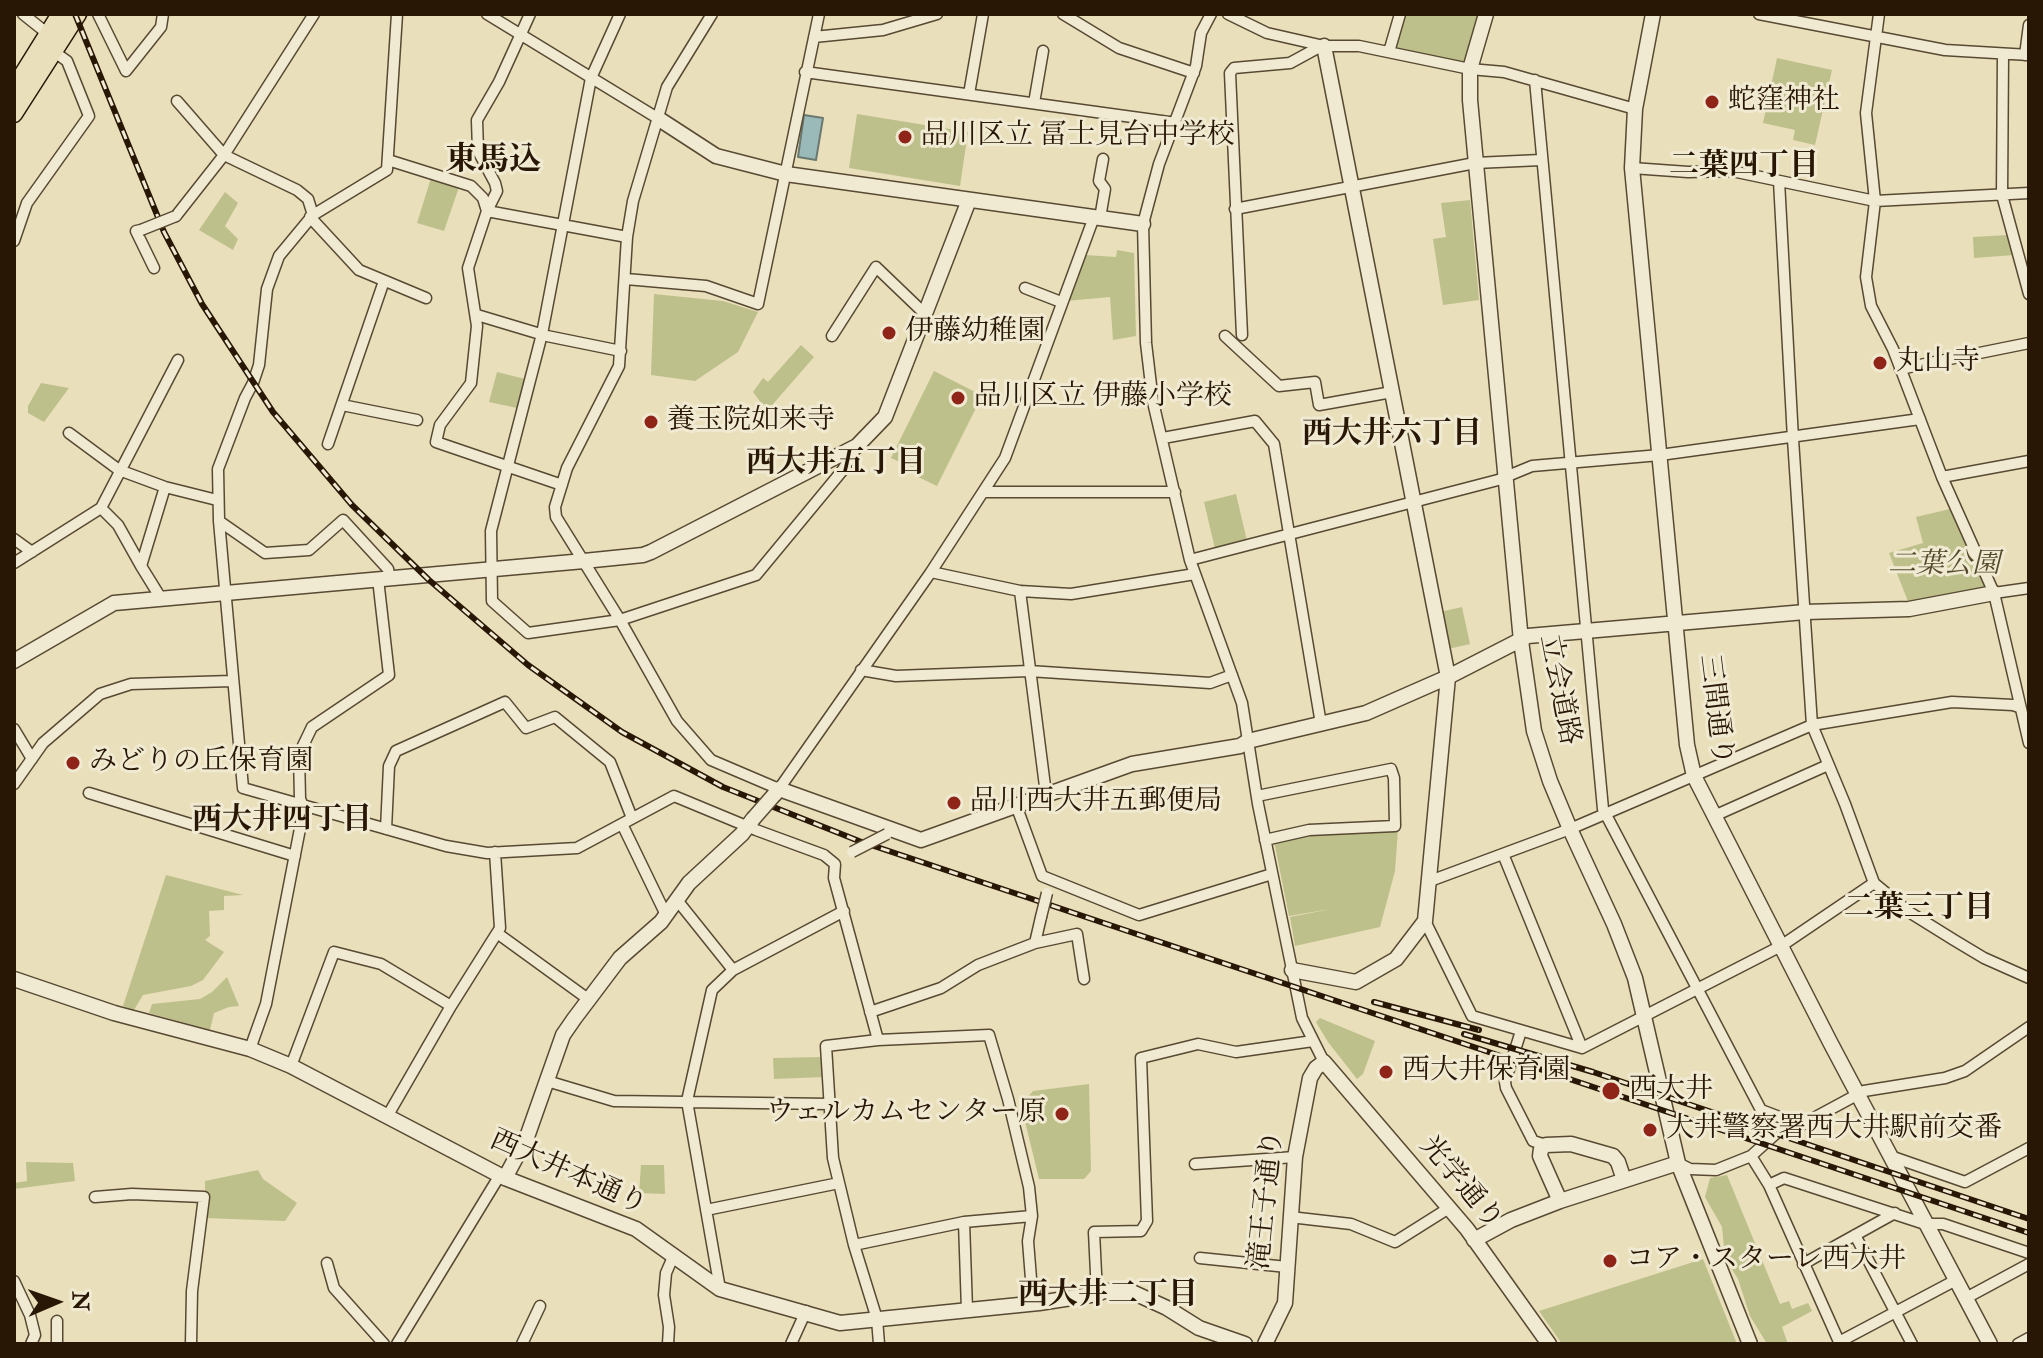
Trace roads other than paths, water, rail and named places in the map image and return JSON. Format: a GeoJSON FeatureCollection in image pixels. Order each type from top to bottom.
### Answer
{"type":"FeatureCollection","features":[{"type":"Feature","properties":{"kind":"main road"},"geometry":{"type":"LineString","coordinates":[[14,88],[60,14]]}},
{"type":"Feature","properties":{"kind":"main road"},"geometry":{"type":"LineString","coordinates":[[14,114],[78,14]]}},
{"type":"Feature","properties":{"kind":"street"},"geometry":{"type":"LineString","coordinates":[[23,14],[48,34]]}},
{"type":"Feature","properties":{"kind":"street"},"geometry":{"type":"LineString","coordinates":[[98,14],[126,71],[161,27],[163,14]]}},
{"type":"Feature","properties":{"kind":"street"},"geometry":{"type":"LineString","coordinates":[[154,268],[136,231],[176,216],[224,155],[314,14]]}},
{"type":"Feature","properties":{"kind":"street"},"geometry":{"type":"LineString","coordinates":[[397,14],[387,170],[312,216],[279,256],[267,289],[259,365],[218,469],[217,500],[243,788],[304,808],[446,846],[495,852],[577,848],[674,796],[750,823],[824,855],[835,864]]}},
{"type":"Feature","properties":{"kind":"street"},"geometry":{"type":"LineString","coordinates":[[487,14],[716,156],[786,174],[1143,224]]}},
{"type":"Feature","properties":{"kind":"street"},"geometry":{"type":"LineString","coordinates":[[530,14],[499,82],[477,120],[478,151],[497,191],[468,268],[477,315],[471,383],[440,425],[436,442],[562,485]]}},
{"type":"Feature","properties":{"kind":"street"},"geometry":{"type":"LineString","coordinates":[[620,14],[591,78],[542,334],[491,531],[492,601],[528,633],[620,620],[756,575],[842,471],[857,446],[885,417],[969,200]]}},
{"type":"Feature","properties":{"kind":"street"},"geometry":{"type":"LineString","coordinates":[[712,14],[667,87],[633,201],[627,237],[619,366],[567,468],[555,507],[556,517],[620,620],[677,721],[711,760],[776,792],[921,840],[1132,764],[1240,746],[1248,741],[1366,713],[1448,677],[1528,636],[1805,612],[1909,609],[2029,588]]}},
{"type":"Feature","properties":{"kind":"street"},"geometry":{"type":"LineString","coordinates":[[626,279],[706,286],[758,304],[819,14]]}},
{"type":"Feature","properties":{"kind":"street"},"geometry":{"type":"LineString","coordinates":[[814,37],[883,30],[937,14]]}},
{"type":"Feature","properties":{"kind":"street"},"geometry":{"type":"LineString","coordinates":[[969,94],[983,14]]}},
{"type":"Feature","properties":{"kind":"street"},"geometry":{"type":"LineString","coordinates":[[1063,14],[1119,48],[1194,73]]}},
{"type":"Feature","properties":{"kind":"street"},"geometry":{"type":"LineString","coordinates":[[1211,14],[1201,33],[1194,73],[1159,164],[1143,224],[1146,343],[1153,402],[1190,560],[1242,703],[1265,840],[1302,1018],[1324,1062]]}},
{"type":"Feature","properties":{"kind":"street"},"geometry":{"type":"LineString","coordinates":[[1228,14],[1267,33],[1323,46],[1359,46],[1470,69],[1498,71],[1635,109]]}},
{"type":"Feature","properties":{"kind":"street"},"geometry":{"type":"LineString","coordinates":[[1389,52],[1400,14]]}},
{"type":"Feature","properties":{"kind":"street","name":"立会道路"},"geometry":{"type":"LineString","coordinates":[[1486,14],[1470,69],[1475,163],[1521,641],[1534,731],[1570,829],[1635,978],[1678,1163]]}},
{"type":"Feature","properties":{"kind":"street","name":"三間通り"},"geometry":{"type":"LineString","coordinates":[[1653,14],[1635,109],[1632,168],[1678,623],[1687,745],[1694,776],[1990,1344]]}},
{"type":"Feature","properties":{"kind":"street"},"geometry":{"type":"LineString","coordinates":[[1759,14],[1945,50],[2027,55],[2029,25]]}},
{"type":"Feature","properties":{"kind":"street"},"geometry":{"type":"LineString","coordinates":[[1879,14],[1866,113],[1875,201],[1866,277],[1871,306],[1893,349],[1942,477],[1994,593],[2022,702],[2029,743]]}},
{"type":"Feature","properties":{"kind":"street"},"geometry":{"type":"LineString","coordinates":[[1292,970],[1356,982],[1396,959],[1425,921],[1448,677],[1323,46]]}},
{"type":"Feature","properties":{"kind":"street"},"geometry":{"type":"LineString","coordinates":[[1242,335],[1230,73],[1234,68],[1290,63],[1323,46]]}},
{"type":"Feature","properties":{"kind":"street"},"geometry":{"type":"LineString","coordinates":[[14,241],[27,203],[89,116],[67,61],[53,51]]}},
{"type":"Feature","properties":{"kind":"street"},"geometry":{"type":"LineString","coordinates":[[1034,103],[1043,51]]}},
{"type":"Feature","properties":{"kind":"street"},"geometry":{"type":"LineString","coordinates":[[2003,54],[2002,195],[2026,270],[2029,294]]}},
{"type":"Feature","properties":{"kind":"street"},"geometry":{"type":"LineString","coordinates":[[805,72],[1176,123]]}},
{"type":"Feature","properties":{"kind":"street"},"geometry":{"type":"LineString","coordinates":[[1535,80],[1604,815],[1761,1110],[1801,1125],[1858,1093],[1945,1078],[1965,1071],[2029,1027]]}},
{"type":"Feature","properties":{"kind":"street"},"geometry":{"type":"LineString","coordinates":[[177,101],[224,155],[297,190],[308,199],[312,216],[359,270],[426,298]]}},
{"type":"Feature","properties":{"kind":"street"},"geometry":{"type":"LineString","coordinates":[[397,1344],[527,1137],[563,1035],[620,958],[666,915],[689,883],[750,823],[776,792],[931,572],[1005,458],[1061,302],[1097,218],[1105,189],[1099,181],[1103,159]]}},
{"type":"Feature","properties":{"kind":"street"},"geometry":{"type":"LineString","coordinates":[[388,160],[471,186],[483,198],[487,211]]}},
{"type":"Feature","properties":{"kind":"street"},"geometry":{"type":"LineString","coordinates":[[1235,209],[1475,163],[1541,160]]}},
{"type":"Feature","properties":{"kind":"street"},"geometry":{"type":"LineString","coordinates":[[1632,168],[1732,171],[1875,201],[2029,193]]}},
{"type":"Feature","properties":{"kind":"street"},"geometry":{"type":"LineString","coordinates":[[1779,181],[1812,725],[1874,883],[1909,912],[1954,940],[1984,958],[2029,978]]}},
{"type":"Feature","properties":{"kind":"street"},"geometry":{"type":"LineString","coordinates":[[487,211],[627,237]]}},
{"type":"Feature","properties":{"kind":"street"},"geometry":{"type":"LineString","coordinates":[[832,336],[876,267],[925,314]]}},
{"type":"Feature","properties":{"kind":"street"},"geometry":{"type":"LineString","coordinates":[[328,444],[384,281]]}},
{"type":"Feature","properties":{"kind":"street"},"geometry":{"type":"LineString","coordinates":[[1025,288],[1061,302]]}},
{"type":"Feature","properties":{"kind":"street"},"geometry":{"type":"LineString","coordinates":[[477,315],[542,334],[621,351]]}},
{"type":"Feature","properties":{"kind":"street"},"geometry":{"type":"LineString","coordinates":[[1225,336],[1279,386],[1315,382],[1319,405],[1392,392]]}},
{"type":"Feature","properties":{"kind":"street"},"geometry":{"type":"LineString","coordinates":[[1900,369],[2029,343]]}},
{"type":"Feature","properties":{"kind":"street"},"geometry":{"type":"LineString","coordinates":[[14,563],[101,508],[178,360]]}},
{"type":"Feature","properties":{"kind":"street"},"geometry":{"type":"LineString","coordinates":[[342,405],[417,420]]}},
{"type":"Feature","properties":{"kind":"street"},"geometry":{"type":"LineString","coordinates":[[1190,560],[1506,477],[1532,466],[1793,439],[1920,419]]}},
{"type":"Feature","properties":{"kind":"street"},"geometry":{"type":"LineString","coordinates":[[1163,438],[1255,421],[1274,444],[1321,724]]}},
{"type":"Feature","properties":{"kind":"street"},"geometry":{"type":"LineString","coordinates":[[69,433],[119,470],[165,487],[217,500]]}},
{"type":"Feature","properties":{"kind":"street"},"geometry":{"type":"LineString","coordinates":[[14,661],[114,603],[643,555],[857,446]]}},
{"type":"Feature","properties":{"kind":"street"},"geometry":{"type":"LineString","coordinates":[[1942,477],[2029,461]]}},
{"type":"Feature","properties":{"kind":"street"},"geometry":{"type":"LineString","coordinates":[[141,566],[165,487]]}},
{"type":"Feature","properties":{"kind":"street"},"geometry":{"type":"LineString","coordinates":[[984,492],[1175,492]]}},
{"type":"Feature","properties":{"kind":"street"},"geometry":{"type":"LineString","coordinates":[[101,508],[118,525],[162,600]]}},
{"type":"Feature","properties":{"kind":"street"},"geometry":{"type":"LineString","coordinates":[[219,521],[265,553],[309,550],[343,520],[388,569],[384,578],[389,675],[312,727],[299,754],[300,799],[304,808],[266,1004],[250,1049]]}},
{"type":"Feature","properties":{"kind":"street"},"geometry":{"type":"LineString","coordinates":[[14,539],[32,552]]}},
{"type":"Feature","properties":{"kind":"street"},"geometry":{"type":"LineString","coordinates":[[931,572],[1020,591],[1071,594],[1195,574]]}},
{"type":"Feature","properties":{"kind":"street"},"geometry":{"type":"LineString","coordinates":[[1020,591],[1046,794]]}},
{"type":"Feature","properties":{"kind":"street"},"geometry":{"type":"LineString","coordinates":[[861,670],[896,676],[1029,671],[1210,683],[1232,675]]}},
{"type":"Feature","properties":{"kind":"street"},"geometry":{"type":"LineString","coordinates":[[14,784],[43,743],[100,694],[131,684],[232,681]]}},
{"type":"Feature","properties":{"kind":"street"},"geometry":{"type":"LineString","coordinates":[[386,829],[389,766],[396,751],[505,702],[526,728],[555,717],[610,762],[627,821],[666,915]]}},
{"type":"Feature","properties":{"kind":"street"},"geometry":{"type":"LineString","coordinates":[[1430,881],[1570,829],[1812,725],[1952,702],[2022,702]]}},
{"type":"Feature","properties":{"kind":"street"},"geometry":{"type":"LineString","coordinates":[[14,729],[32,759]]}},
{"type":"Feature","properties":{"kind":"street"},"geometry":{"type":"LineString","coordinates":[[1714,816],[1828,765]]}},
{"type":"Feature","properties":{"kind":"street"},"geometry":{"type":"LineString","coordinates":[[1257,796],[1391,769],[1394,778],[1395,826],[1309,830],[1265,840]]}},
{"type":"Feature","properties":{"kind":"street"},"geometry":{"type":"LineString","coordinates":[[89,793],[295,856]]}},
{"type":"Feature","properties":{"kind":"street"},"geometry":{"type":"LineString","coordinates":[[1016,805],[1049,887],[1139,915],[1272,874]]}},
{"type":"Feature","properties":{"kind":"street"},"geometry":{"type":"LineString","coordinates":[[835,864],[891,832]]}},
{"type":"Feature","properties":{"kind":"street"},"geometry":{"type":"LineString","coordinates":[[388,1115],[500,928],[495,852]]}},
{"type":"Feature","properties":{"kind":"street"},"geometry":{"type":"LineString","coordinates":[[1503,854],[1582,1048]]}},
{"type":"Feature","properties":{"kind":"street"},"geometry":{"type":"LineString","coordinates":[[835,864],[834,878],[878,1040]]}},
{"type":"Feature","properties":{"kind":"street"},"geometry":{"type":"LineString","coordinates":[[1425,921],[1472,1016],[1582,1048],[1781,946],[1874,883]]}},
{"type":"Feature","properties":{"kind":"street"},"geometry":{"type":"LineString","coordinates":[[1035,943],[1049,887]]}},
{"type":"Feature","properties":{"kind":"street"},"geometry":{"type":"LineString","coordinates":[[677,900],[733,970]]}},
{"type":"Feature","properties":{"kind":"street"},"geometry":{"type":"LineString","coordinates":[[720,1289],[687,1101],[712,990],[733,970],[844,911]]}},
{"type":"Feature","properties":{"kind":"street"},"geometry":{"type":"LineString","coordinates":[[497,933],[588,999]]}},
{"type":"Feature","properties":{"kind":"street"},"geometry":{"type":"LineString","coordinates":[[870,1012],[941,988],[978,965],[1035,943],[1077,934],[1084,979]]}},
{"type":"Feature","properties":{"kind":"street"},"geometry":{"type":"LineString","coordinates":[[291,1066],[334,952],[381,964],[451,1006]]}},
{"type":"Feature","properties":{"kind":"street","name":"西大井本通り"},"geometry":{"type":"LineString","coordinates":[[14,979],[114,1013],[250,1049],[291,1066],[503,1176],[636,1229],[720,1289],[840,1323],[1033,1304],[1104,1291],[1132,1292],[1167,1308],[1199,1328],[1245,1344]]}},
{"type":"Feature","properties":{"kind":"street"},"geometry":{"type":"LineString","coordinates":[[1521,1031],[1505,1085],[1533,1141],[1546,1145],[1571,1144],[1613,1156],[1624,1180]]}},
{"type":"Feature","properties":{"kind":"street"},"geometry":{"type":"LineString","coordinates":[[879,1344],[877,1319],[854,1245],[833,1158],[826,1046],[878,1040],[989,1035],[1024,1165],[1032,1216],[1028,1241],[1033,1304]]}},
{"type":"Feature","properties":{"kind":"street"},"geometry":{"type":"LineString","coordinates":[[1097,1294],[1094,1232],[1141,1231],[1147,1221],[1141,1058],[1198,1044],[1236,1052],[1313,1041]]}},
{"type":"Feature","properties":{"kind":"street","name":"滝王子通り"},"geometry":{"type":"LineString","coordinates":[[1265,1344],[1285,1303],[1295,1157],[1310,1078],[1324,1062]]}},
{"type":"Feature","properties":{"kind":"street","name":"光学通り"},"geometry":{"type":"LineString","coordinates":[[1324,1062],[1449,1208],[1549,1344]]}},
{"type":"Feature","properties":{"kind":"street"},"geometry":{"type":"LineString","coordinates":[[547,1081],[614,1101],[830,1104]]}},
{"type":"Feature","properties":{"kind":"street"},"geometry":{"type":"LineString","coordinates":[[1474,1240],[1511,1220],[1560,1201],[1678,1163],[1690,1169],[1716,1170],[1751,1156],[1790,1121]]}},
{"type":"Feature","properties":{"kind":"street"},"geometry":{"type":"LineString","coordinates":[[1546,1145],[1541,1149],[1540,1156],[1560,1201]]}},
{"type":"Feature","properties":{"kind":"street"},"geometry":{"type":"LineString","coordinates":[[1890,1156],[1965,1182],[2029,1148]]}},
{"type":"Feature","properties":{"kind":"street"},"geometry":{"type":"LineString","coordinates":[[1751,1156],[1769,1185],[1839,1343],[1956,1280]]}},
{"type":"Feature","properties":{"kind":"street"},"geometry":{"type":"LineString","coordinates":[[1195,1164],[1295,1157]]}},
{"type":"Feature","properties":{"kind":"street"},"geometry":{"type":"LineString","coordinates":[[1678,1163],[1750,1344]]}},
{"type":"Feature","properties":{"kind":"street"},"geometry":{"type":"LineString","coordinates":[[1769,1185],[1784,1178],[1925,1224],[1943,1224],[2029,1253]]}},
{"type":"Feature","properties":{"kind":"street"},"geometry":{"type":"LineString","coordinates":[[706,1210],[839,1183]]}},
{"type":"Feature","properties":{"kind":"street"},"geometry":{"type":"LineString","coordinates":[[95,1197],[132,1194],[204,1197],[192,1291],[191,1344]]}},
{"type":"Feature","properties":{"kind":"street"},"geometry":{"type":"LineString","coordinates":[[1290,1217],[1351,1224],[1395,1242],[1449,1208]]}},
{"type":"Feature","properties":{"kind":"street"},"geometry":{"type":"LineString","coordinates":[[1803,1264],[1895,1213]]}},
{"type":"Feature","properties":{"kind":"street"},"geometry":{"type":"LineString","coordinates":[[854,1245],[964,1222],[1032,1216]]}},
{"type":"Feature","properties":{"kind":"street"},"geometry":{"type":"LineString","coordinates":[[964,1222],[967,1310]]}},
{"type":"Feature","properties":{"kind":"street"},"geometry":{"type":"LineString","coordinates":[[1855,1235],[1912,1344]]}},
{"type":"Feature","properties":{"kind":"street"},"geometry":{"type":"LineString","coordinates":[[668,1344],[664,1295],[666,1273],[673,1257]]}},
{"type":"Feature","properties":{"kind":"street"},"geometry":{"type":"LineString","coordinates":[[1200,1258],[1287,1267]]}},
{"type":"Feature","properties":{"kind":"street"},"geometry":{"type":"LineString","coordinates":[[327,1263],[334,1288],[384,1344]]}},
{"type":"Feature","properties":{"kind":"street"},"geometry":{"type":"LineString","coordinates":[[1966,1298],[2029,1264]]}},
{"type":"Feature","properties":{"kind":"street"},"geometry":{"type":"LineString","coordinates":[[14,1281],[30,1315],[35,1335],[31,1344]]}},
{"type":"Feature","properties":{"kind":"street"},"geometry":{"type":"LineString","coordinates":[[522,1344],[540,1306]]}},
{"type":"Feature","properties":{"kind":"street"},"geometry":{"type":"LineString","coordinates":[[791,1344],[806,1311]]}},
{"type":"Feature","properties":{"kind":"street"},"geometry":{"type":"LineString","coordinates":[[57,1321],[57,1344]]}},
{"type":"Feature","properties":{"kind":"street"},"geometry":{"type":"LineString","coordinates":[[2018,1344],[2029,1338]]}},
{"type":"Feature","properties":{"kind":"water"},"geometry":{"type":"Polygon","coordinates":[[[804,115],[823,118],[816,160],[798,157],[804,115]]]}},
{"type":"Feature","properties":{"kind":"railway"},"geometry":{"type":"LineString","coordinates":[[75,14],[164,232],[202,304],[273,412],[352,505],[429,580],[528,665],[622,732],[723,787],[859,841],[2029,1233]]}},
{"type":"Feature","properties":{"kind":"railway"},"geometry":{"type":"LineString","coordinates":[[1374,1002],[1479,1030]]}},
{"type":"Feature","properties":{"kind":"railway"},"geometry":{"type":"LineString","coordinates":[[1464,1034],[1593,1072],[2029,1219]]}},
{"type":"Feature","properties":{"kind":"place","name":"蛇窪神社"},"geometry":{"type":"Point","coordinates":[1712,102]}},
{"type":"Feature","properties":{"kind":"place","name":"品川区立 冨士見台中学校"},"geometry":{"type":"Point","coordinates":[905,137]}},
{"type":"Feature","properties":{"kind":"place","name":"伊藤幼稚園"},"geometry":{"type":"Point","coordinates":[889,333]}},
{"type":"Feature","properties":{"kind":"place","name":"丸山寺"},"geometry":{"type":"Point","coordinates":[1880,363]}},
{"type":"Feature","properties":{"kind":"place","name":"品川区立 伊藤小学校"},"geometry":{"type":"Point","coordinates":[958,398]}},
{"type":"Feature","properties":{"kind":"place","name":"養玉院如来寺"},"geometry":{"type":"Point","coordinates":[651,422]}},
{"type":"Feature","properties":{"kind":"place","name":"みどりの丘保育園"},"geometry":{"type":"Point","coordinates":[73,763]}},
{"type":"Feature","properties":{"kind":"place","name":"品川西大井五郵便局"},"geometry":{"type":"Point","coordinates":[954,803]}},
{"type":"Feature","properties":{"kind":"place","name":"西大井保育園"},"geometry":{"type":"Point","coordinates":[1386,1072]}},
{"type":"Feature","properties":{"kind":"place","name":"西大井"},"geometry":{"type":"Point","coordinates":[1611,1091]}},
{"type":"Feature","properties":{"kind":"place","name":"ウェルカムセンター原"},"geometry":{"type":"Point","coordinates":[1062,1114]}},
{"type":"Feature","properties":{"kind":"place","name":"大井警察署西大井駅前交番"},"geometry":{"type":"Point","coordinates":[1650,1130]}},
{"type":"Feature","properties":{"kind":"place","name":"コア・スターレ西大井"},"geometry":{"type":"Point","coordinates":[1610,1261]}},
{"type":"Feature","properties":{"kind":"district","name":"東馬込"},"geometry":{"type":"Point","coordinates":[493,162]}},
{"type":"Feature","properties":{"kind":"district","name":"二葉四丁目"},"geometry":{"type":"Point","coordinates":[1744,168]}},
{"type":"Feature","properties":{"kind":"district","name":"西大井六丁目"},"geometry":{"type":"Point","coordinates":[1392,436]}},
{"type":"Feature","properties":{"kind":"district","name":"西大井五丁目"},"geometry":{"type":"Point","coordinates":[836,465]}},
{"type":"Feature","properties":{"kind":"district","name":"西大井四丁目"},"geometry":{"type":"Point","coordinates":[282,822]}},
{"type":"Feature","properties":{"kind":"district","name":"二葉三丁目"},"geometry":{"type":"Point","coordinates":[1919,910]}},
{"type":"Feature","properties":{"kind":"district","name":"西大井二丁目"},"geometry":{"type":"Point","coordinates":[1108,1297]}},
{"type":"Feature","properties":{"kind":"park label","name":"二葉公園"},"geometry":{"type":"Point","coordinates":[1944,566]}}]}
